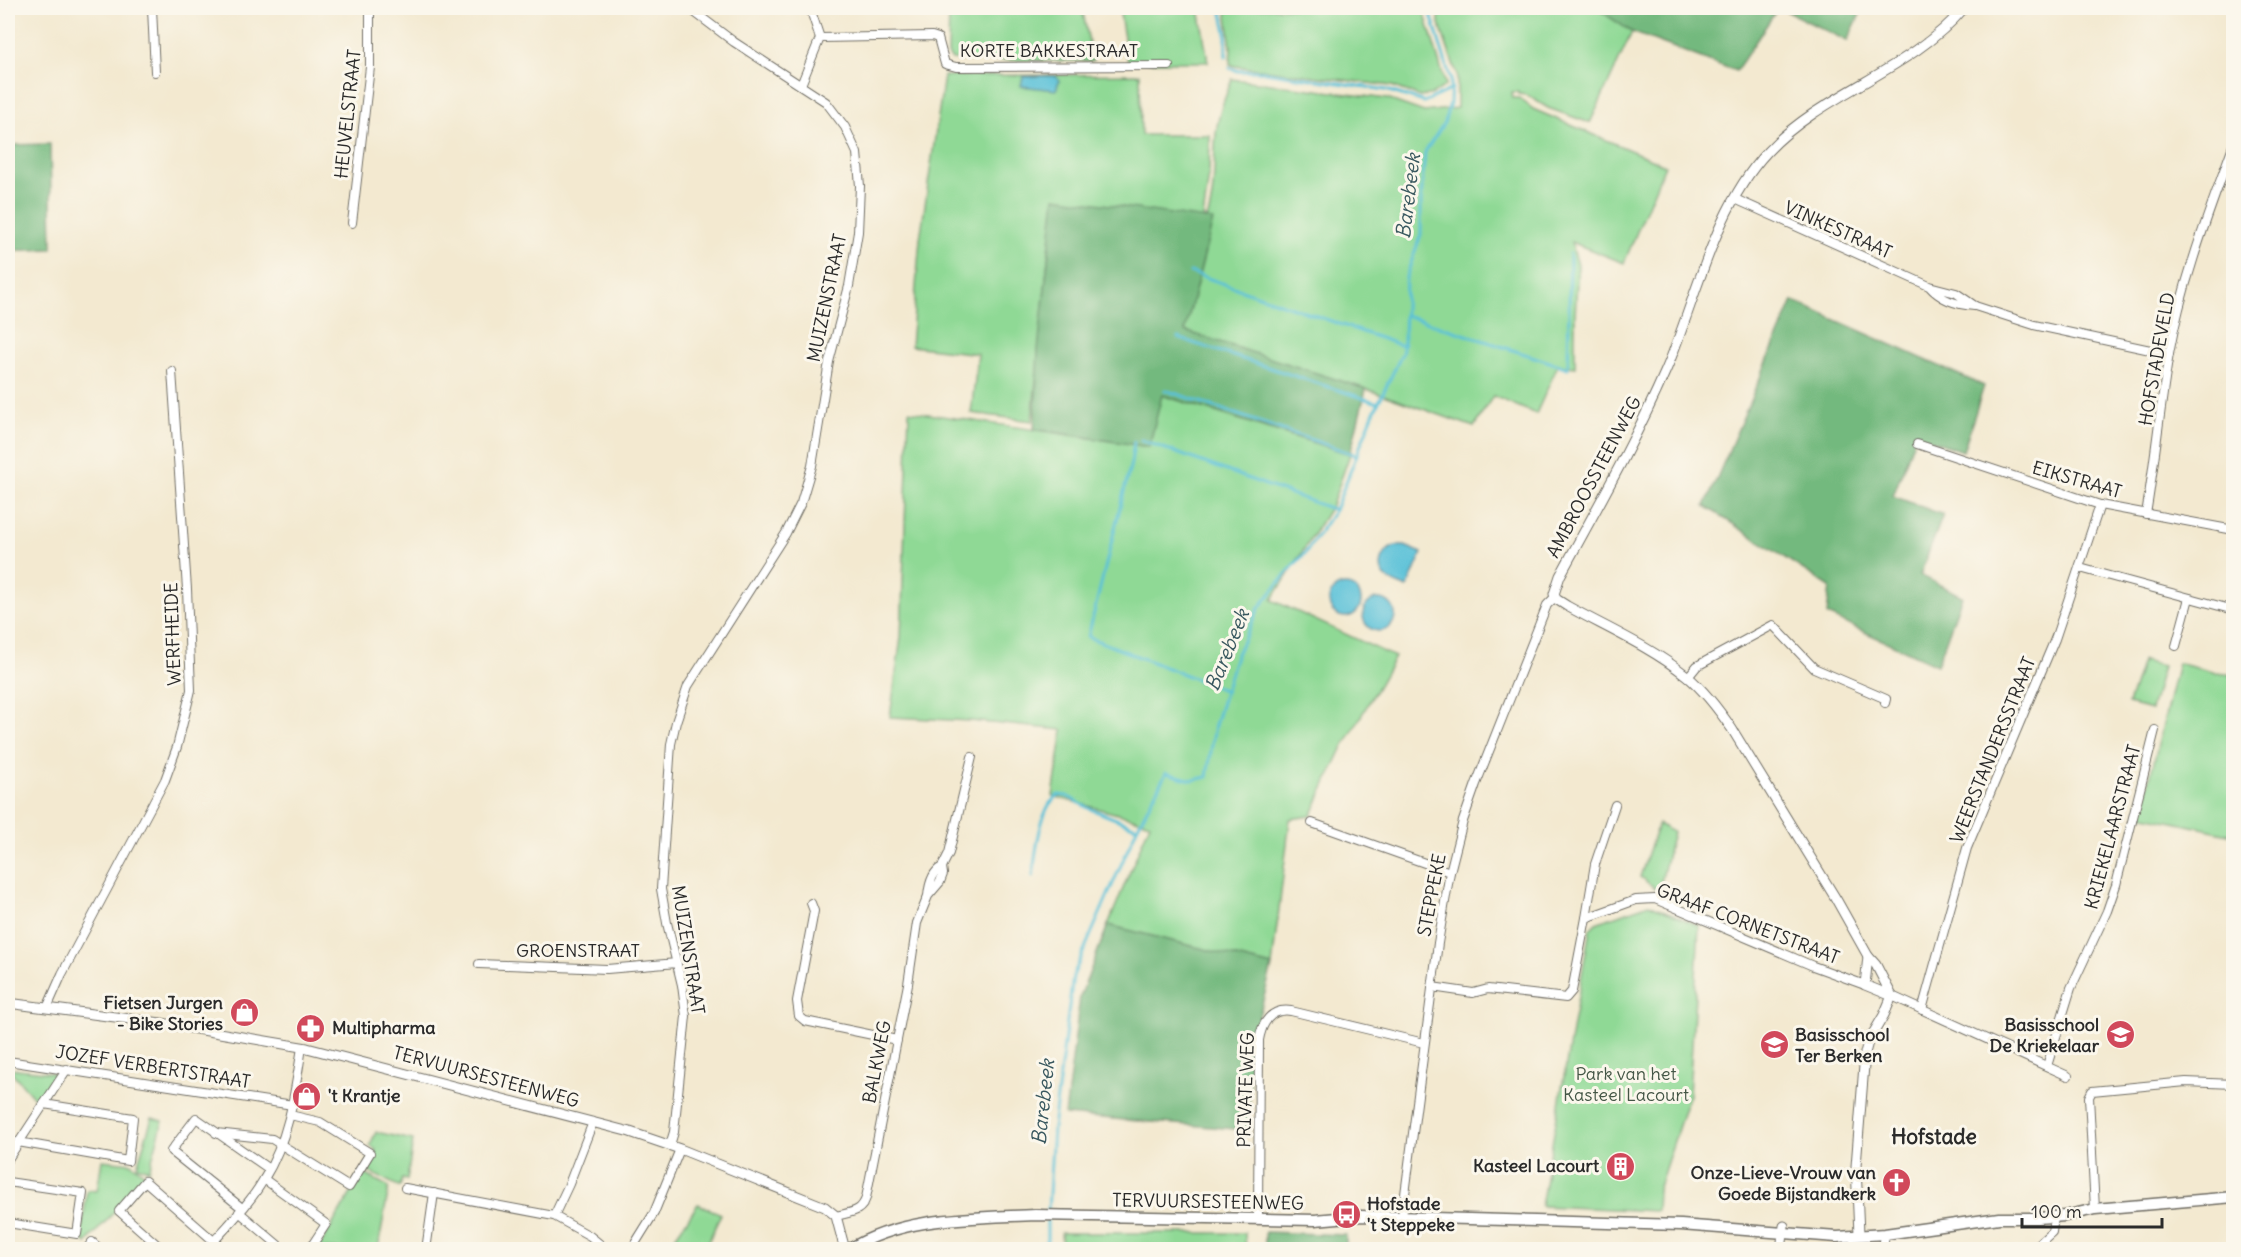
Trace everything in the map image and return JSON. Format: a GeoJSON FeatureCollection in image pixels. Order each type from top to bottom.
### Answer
{"type":"FeatureCollection","features":[{"type":"Feature","properties":{"kind":"main road","name":"TERVUURSESTEENWEG"},"geometry":{"type":"LineString","coordinates":[[847,1250],[891,1232],[947,1219],[1035,1215],[1315,1220],[1342,1216],[1402,1217],[1681,1225],[1783,1230],[1837,1237],[1885,1234],[1999,1218],[2054,1217],[2095,1209],[2234,1197]]}},
{"type":"Feature","properties":{"kind":"street"},"geometry":{"type":"LineString","coordinates":[[152,8],[155,72]]}},
{"type":"Feature","properties":{"kind":"street","name":"HEUVELSTRAAT"},"geometry":{"type":"LineString","coordinates":[[352,223],[370,66],[370,8]]}},
{"type":"Feature","properties":{"kind":"street","name":"MUIZENSTRAAT"},"geometry":{"type":"LineString","coordinates":[[670,1145],[674,1132],[686,1016],[677,963],[660,889],[669,760],[676,722],[688,686],[786,533],[801,503],[812,466],[829,362],[849,286],[858,232],[860,186],[857,153],[845,127],[826,102],[726,36],[689,8]]}},
{"type":"Feature","properties":{"kind":"street"},"geometry":{"type":"LineString","coordinates":[[801,85],[820,38],[810,8]]}},
{"type":"Feature","properties":{"kind":"street","name":"AMBROOSSTEENWEG"},"geometry":{"type":"LineString","coordinates":[[1555,597],[1554,590],[1560,576],[1652,401],[1678,341],[1720,229],[1735,199],[1766,153],[1793,129],[1930,40],[1964,8]]}},
{"type":"Feature","properties":{"kind":"street","name":"KORTE BAKKESTRAAT"},"geometry":{"type":"LineString","coordinates":[[820,38],[932,36],[938,38],[945,64],[952,67],[1169,66]]}},
{"type":"Feature","properties":{"kind":"street","name":"HOFSTADEVELD"},"geometry":{"type":"LineString","coordinates":[[2146,514],[2169,354],[2185,286],[2234,143]]}},
{"type":"Feature","properties":{"kind":"street","name":"VINKESTRAAT"},"geometry":{"type":"LineString","coordinates":[[1735,199],[1929,286],[1937,295],[1948,301],[1964,306],[1975,306],[2034,325],[2169,354]]}},
{"type":"Feature","properties":{"kind":"street","name":"WERFHEIDE"},"geometry":{"type":"LineString","coordinates":[[47,1008],[62,974],[165,780],[177,747],[191,690],[187,589],[172,371]]}},
{"type":"Feature","properties":{"kind":"street","name":"EIKSTRAAT"},"geometry":{"type":"LineString","coordinates":[[1917,444],[2100,505],[2234,530]]}},
{"type":"Feature","properties":{"kind":"street","name":"WEERSTANDERSSTRAAT"},"geometry":{"type":"LineString","coordinates":[[1922,1010],[1967,848],[2050,650],[2100,505]]}},
{"type":"Feature","properties":{"kind":"street"},"geometry":{"type":"LineString","coordinates":[[2080,568],[2234,610]]}},
{"type":"Feature","properties":{"kind":"street"},"geometry":{"type":"LineString","coordinates":[[1555,597],[1688,677],[1709,699],[1732,729],[1836,899],[1868,956],[1876,965],[1892,996]]}},
{"type":"Feature","properties":{"kind":"street","name":"STEPPEKE"},"geometry":{"type":"LineString","coordinates":[[1402,1217],[1424,1043],[1450,872],[1463,821],[1476,784],[1547,605],[1555,597]]}},
{"type":"Feature","properties":{"kind":"street"},"geometry":{"type":"LineString","coordinates":[[2176,646],[2189,598]]}},
{"type":"Feature","properties":{"kind":"street"},"geometry":{"type":"LineString","coordinates":[[1688,677],[1697,666],[1773,626],[1814,668],[1886,699],[1885,703]]}},
{"type":"Feature","properties":{"kind":"street","name":"KRIEKELAARSTRAAT"},"geometry":{"type":"LineString","coordinates":[[2047,1066],[2072,988],[2100,928],[2116,885],[2155,730]]}},
{"type":"Feature","properties":{"kind":"street","name":"BALKWEG"},"geometry":{"type":"LineString","coordinates":[[836,1216],[857,1211],[863,1206],[866,1198],[920,910],[943,874],[942,867],[949,853],[972,757]]}},
{"type":"Feature","properties":{"kind":"street"},"geometry":{"type":"LineString","coordinates":[[1432,987],[1473,993],[1488,989],[1551,998],[1569,998],[1595,864],[1615,805]]}},
{"type":"Feature","properties":{"kind":"street"},"geometry":{"type":"LineString","coordinates":[[1312,823],[1450,872]]}},
{"type":"Feature","properties":{"kind":"street","name":"GRAAF CORNETSTRAAT"},"geometry":{"type":"LineString","coordinates":[[1586,918],[1636,900],[1655,899],[1813,966],[1865,984]]}},
{"type":"Feature","properties":{"kind":"street"},"geometry":{"type":"LineString","coordinates":[[811,903],[814,911],[797,1001],[799,1016],[805,1021],[897,1040]]}},
{"type":"Feature","properties":{"kind":"street"},"geometry":{"type":"LineString","coordinates":[[1868,956],[1865,984],[2068,1076]]}},
{"type":"Feature","properties":{"kind":"street","name":"GROENSTRAAT"},"geometry":{"type":"LineString","coordinates":[[479,964],[607,969],[677,963]]}},
{"type":"Feature","properties":{"kind":"street"},"geometry":{"type":"LineString","coordinates":[[1859,1234],[1856,1166],[1865,1053],[1868,1042],[1892,996]]}},
{"type":"Feature","properties":{"kind":"street","name":"TERVUURSESTEENWEG"},"geometry":{"type":"LineString","coordinates":[[8,1003],[161,1023],[302,1047],[593,1122],[670,1145],[825,1207],[836,1216],[847,1250]]}},
{"type":"Feature","properties":{"kind":"street","name":"PRIVATE WEG"},"geometry":{"type":"LineString","coordinates":[[1258,1219],[1260,1040],[1262,1026],[1268,1017],[1279,1012],[1291,1011],[1424,1043]]}},
{"type":"Feature","properties":{"kind":"street"},"geometry":{"type":"LineString","coordinates":[[206,1250],[241,1210],[269,1169],[293,1105],[302,1047]]}},
{"type":"Feature","properties":{"kind":"street","name":"JOZEF VERBERTSTRAAT"},"geometry":{"type":"LineString","coordinates":[[8,1061],[293,1105]]}},
{"type":"Feature","properties":{"kind":"street"},"geometry":{"type":"LineString","coordinates":[[8,1159],[67,1069]]}},
{"type":"Feature","properties":{"kind":"street"},"geometry":{"type":"LineString","coordinates":[[2095,1209],[2089,1097],[2094,1089],[2186,1082],[2234,1084]]}},
{"type":"Feature","properties":{"kind":"street"},"geometry":{"type":"LineString","coordinates":[[18,1142],[128,1161],[134,1118],[44,1104]]}},
{"type":"Feature","properties":{"kind":"street"},"geometry":{"type":"LineString","coordinates":[[216,1132],[272,1139],[349,1187],[370,1153],[320,1122],[290,1116]]}},
{"type":"Feature","properties":{"kind":"street"},"geometry":{"type":"LineString","coordinates":[[269,1169],[195,1118],[171,1151],[284,1250]]}},
{"type":"Feature","properties":{"kind":"street"},"geometry":{"type":"LineString","coordinates":[[554,1216],[593,1122]]}},
{"type":"Feature","properties":{"kind":"street"},"geometry":{"type":"LineString","coordinates":[[631,1250],[657,1207],[680,1149]]}},
{"type":"Feature","properties":{"kind":"street"},"geometry":{"type":"LineString","coordinates":[[264,1179],[326,1224],[309,1250]]}},
{"type":"Feature","properties":{"kind":"street"},"geometry":{"type":"LineString","coordinates":[[163,1250],[118,1211],[145,1181],[224,1250]]}},
{"type":"Feature","properties":{"kind":"street"},"geometry":{"type":"LineString","coordinates":[[8,1182],[83,1193],[77,1234],[8,1224]]}},
{"type":"Feature","properties":{"kind":"street"},"geometry":{"type":"LineString","coordinates":[[405,1188],[554,1216],[590,1236],[607,1250]]}},
{"type":"Feature","properties":{"kind":"street"},"geometry":{"type":"LineString","coordinates":[[426,1250],[434,1192]]}},
{"type":"Feature","properties":{"kind":"street"},"geometry":{"type":"LineString","coordinates":[[2032,1250],[2052,1232],[2054,1217]]}},
{"type":"Feature","properties":{"kind":"street"},"geometry":{"type":"LineString","coordinates":[[1781,1250],[1783,1230]]}},
{"type":"Feature","properties":{"kind":"street"},"geometry":{"type":"LineString","coordinates":[[1883,1250],[1885,1234]]}},
{"type":"Feature","properties":{"kind":"street"},"geometry":{"type":"LineString","coordinates":[[86,1250],[92,1242],[101,1250]]}},
{"type":"Feature","properties":{"kind":"green space"},"geometry":{"type":"Polygon","coordinates":[[[949,8],[1082,8],[1093,61],[952,60],[948,54],[949,8]]]}},
{"type":"Feature","properties":{"kind":"green space"},"geometry":{"type":"Polygon","coordinates":[[[1119,8],[1199,8],[1208,62],[1128,62],[1119,8]]]}},
{"type":"Feature","properties":{"kind":"green space"},"geometry":{"type":"Polygon","coordinates":[[[1226,8],[1423,8],[1446,85],[1433,94],[1420,97],[1392,86],[1234,66],[1230,64],[1231,49],[1226,8]]]}},
{"type":"Feature","properties":{"kind":"green space"},"geometry":{"type":"Polygon","coordinates":[[[1439,8],[1596,8],[1632,32],[1590,123],[1548,108],[1518,92],[1512,92],[1513,98],[1519,98],[1533,109],[1665,165],[1624,263],[1571,242],[1578,265],[1575,367],[1558,365],[1536,414],[1493,396],[1474,427],[1366,389],[1185,331],[1049,249],[1032,421],[971,413],[978,354],[911,346],[920,239],[944,76],[1140,74],[1141,135],[1210,135],[1209,175],[1203,218],[1207,219],[1213,187],[1217,127],[1232,79],[1387,99],[1424,112],[1457,108],[1457,75],[1439,23],[1439,8]]]}},
{"type":"Feature","properties":{"kind":"green space"},"geometry":{"type":"Polygon","coordinates":[[[1596,8],[1778,8],[1736,71],[1632,32],[1596,8]]]}},
{"type":"Feature","properties":{"kind":"green space"},"geometry":{"type":"Polygon","coordinates":[[[1780,8],[1863,8],[1847,41],[1780,8]]]}},
{"type":"Feature","properties":{"kind":"green space"},"geometry":{"type":"Polygon","coordinates":[[[50,144],[52,249],[8,251],[8,145],[50,144]]]}},
{"type":"Feature","properties":{"kind":"green space"},"geometry":{"type":"Polygon","coordinates":[[[1055,197],[1213,220],[1185,331],[1366,389],[1350,454],[1162,395],[1149,447],[1034,429],[1038,350],[1055,197]]]}},
{"type":"Feature","properties":{"kind":"green space"},"geometry":{"type":"Polygon","coordinates":[[[1793,301],[1984,386],[1963,451],[1916,435],[1893,496],[1943,515],[1920,575],[1962,596],[1937,665],[1827,615],[1830,587],[1705,506],[1793,301]]]}},
{"type":"Feature","properties":{"kind":"green space"},"geometry":{"type":"Polygon","coordinates":[[[1161,395],[1350,454],[1332,505],[1272,600],[1395,657],[1341,751],[1311,816],[1290,819],[1272,966],[1108,925],[1150,823],[1053,796],[1063,730],[971,721],[890,717],[901,637],[909,411],[1149,447],[1161,395]]]}},
{"type":"Feature","properties":{"kind":"green space"},"geometry":{"type":"Polygon","coordinates":[[[2142,661],[2163,666],[2151,710],[2128,704],[2142,661]]]}},
{"type":"Feature","properties":{"kind":"green space"},"geometry":{"type":"Polygon","coordinates":[[[2178,663],[2233,675],[2233,835],[2141,815],[2178,663]]]}},
{"type":"Feature","properties":{"kind":"green space"},"geometry":{"type":"Polygon","coordinates":[[[1658,824],[1673,832],[1659,891],[1640,877],[1658,824]]]}},
{"type":"Feature","properties":{"kind":"green space","name":"Park van het Kasteel Lacourt"},"geometry":{"type":"Polygon","coordinates":[[[1649,904],[1699,926],[1689,1095],[1658,1190],[1657,1211],[1541,1206],[1590,929],[1596,923],[1649,904]]]}},
{"type":"Feature","properties":{"kind":"green space"},"geometry":{"type":"Polygon","coordinates":[[[1108,925],[1272,966],[1252,1043],[1248,1130],[1065,1115],[1080,997],[1108,925]]]}},
{"type":"Feature","properties":{"kind":"green space"},"geometry":{"type":"Polygon","coordinates":[[[8,1068],[53,1073],[55,1077],[38,1102],[8,1068]]]}},
{"type":"Feature","properties":{"kind":"green space"},"geometry":{"type":"Polygon","coordinates":[[[152,1118],[163,1121],[149,1170],[137,1166],[152,1118]]]}},
{"type":"Feature","properties":{"kind":"green space"},"geometry":{"type":"Polygon","coordinates":[[[376,1132],[413,1140],[407,1180],[402,1179],[400,1187],[365,1170],[376,1150],[370,1146],[376,1132]]]}},
{"type":"Feature","properties":{"kind":"green space"},"geometry":{"type":"Polygon","coordinates":[[[102,1160],[131,1163],[147,1176],[86,1243],[81,1238],[87,1190],[97,1191],[102,1160]]]}},
{"type":"Feature","properties":{"kind":"green space"},"geometry":{"type":"Polygon","coordinates":[[[363,1173],[389,1187],[378,1249],[323,1249],[319,1247],[363,1173]]]}},
{"type":"Feature","properties":{"kind":"green space"},"geometry":{"type":"Polygon","coordinates":[[[698,1204],[721,1214],[705,1249],[667,1249],[698,1204]]]}},
{"type":"Feature","properties":{"kind":"green space"},"geometry":{"type":"Polygon","coordinates":[[[1265,1232],[1346,1235],[1346,1249],[1265,1249],[1265,1232]]]}},
{"type":"Feature","properties":{"kind":"green space"},"geometry":{"type":"Polygon","coordinates":[[[1061,1233],[1245,1233],[1246,1249],[1062,1249],[1061,1233]]]}},
{"type":"Feature","properties":{"kind":"water"},"geometry":{"type":"Polygon","coordinates":[[[1056,76],[1059,81],[1056,90],[1021,86],[1023,77],[1056,76]]]}},
{"type":"Feature","properties":{"kind":"water"},"geometry":{"type":"Polygon","coordinates":[[[1405,546],[1422,553],[1407,588],[1390,580],[1382,570],[1384,556],[1390,548],[1405,546]]]}},
{"type":"Feature","properties":{"kind":"water"},"geometry":{"type":"Polygon","coordinates":[[[1345,585],[1356,590],[1361,601],[1356,612],[1345,617],[1334,612],[1329,601],[1334,590],[1345,585]]]}},
{"type":"Feature","properties":{"kind":"water"},"geometry":{"type":"Polygon","coordinates":[[[1379,599],[1390,604],[1395,615],[1390,626],[1379,631],[1368,626],[1363,615],[1368,604],[1379,599]]]}},
{"type":"Feature","properties":{"kind":"waterway"},"geometry":{"type":"LineString","coordinates":[[1221,8],[1226,32],[1226,56]]}},
{"type":"Feature","properties":{"kind":"waterway","name":"Barebeek"},"geometry":{"type":"LineString","coordinates":[[1048,1212],[1053,1128],[1073,976],[1137,828],[1166,773],[1192,780],[1207,777],[1215,725],[1236,656],[1259,608],[1307,551],[1335,510],[1373,414],[1402,354],[1406,277],[1421,234],[1425,152],[1444,123],[1450,103],[1451,80],[1429,8]]}},
{"type":"Feature","properties":{"kind":"waterway"},"geometry":{"type":"LineString","coordinates":[[1230,68],[1238,71],[1258,71],[1386,90],[1424,102],[1452,89]]}},
{"type":"Feature","properties":{"kind":"waterway"},"geometry":{"type":"LineString","coordinates":[[1405,315],[1568,368],[1570,254]]}},
{"type":"Feature","properties":{"kind":"waterway"},"geometry":{"type":"LineString","coordinates":[[1190,272],[1403,346]]}},
{"type":"Feature","properties":{"kind":"waterway"},"geometry":{"type":"LineString","coordinates":[[1178,338],[1378,403]]}},
{"type":"Feature","properties":{"kind":"waterway"},"geometry":{"type":"LineString","coordinates":[[1165,390],[1356,455]]}},
{"type":"Feature","properties":{"kind":"waterway"},"geometry":{"type":"LineString","coordinates":[[1141,440],[1335,510]]}},
{"type":"Feature","properties":{"kind":"waterway"},"geometry":{"type":"LineString","coordinates":[[1134,442],[1131,463],[1088,637],[1224,690]]}},
{"type":"Feature","properties":{"kind":"waterway"},"geometry":{"type":"LineString","coordinates":[[1033,876],[1043,820],[1050,804],[1058,795],[1067,796],[1088,808],[1136,827]]}},
{"type":"Feature","properties":{"kind":"waterway","name":"Barebeek"},"geometry":{"type":"LineString","coordinates":[[1047,1218],[1047,1250]]}},
{"type":"Feature","properties":{"kind":"place","name":"Fietsen Jurgen - Bike Stories"},"geometry":{"type":"Point","coordinates":[244,1013]}},
{"type":"Feature","properties":{"kind":"place","name":"Multipharma"},"geometry":{"type":"Point","coordinates":[311,1028]}},
{"type":"Feature","properties":{"kind":"place","name":"Basisschool De Kriekelaar"},"geometry":{"type":"Point","coordinates":[2120,1035]}},
{"type":"Feature","properties":{"kind":"place","name":"Basisschool Ter Berken"},"geometry":{"type":"Point","coordinates":[1774,1045]}},
{"type":"Feature","properties":{"kind":"place","name":"'t Krantje"},"geometry":{"type":"Point","coordinates":[307,1096]}},
{"type":"Feature","properties":{"kind":"place","name":"Kasteel Lacourt"},"geometry":{"type":"Point","coordinates":[1620,1166]}},
{"type":"Feature","properties":{"kind":"place","name":"Onze-Lieve-Vrouw van Goede Bijstandkerk"},"geometry":{"type":"Point","coordinates":[1897,1183]}},
{"type":"Feature","properties":{"kind":"place","name":"Hofstade 't Steppeke"},"geometry":{"type":"Point","coordinates":[1346,1214]}},
{"type":"Feature","properties":{"kind":"district","name":"Hofstade"},"geometry":{"type":"Point","coordinates":[1934,1137]}}]}
